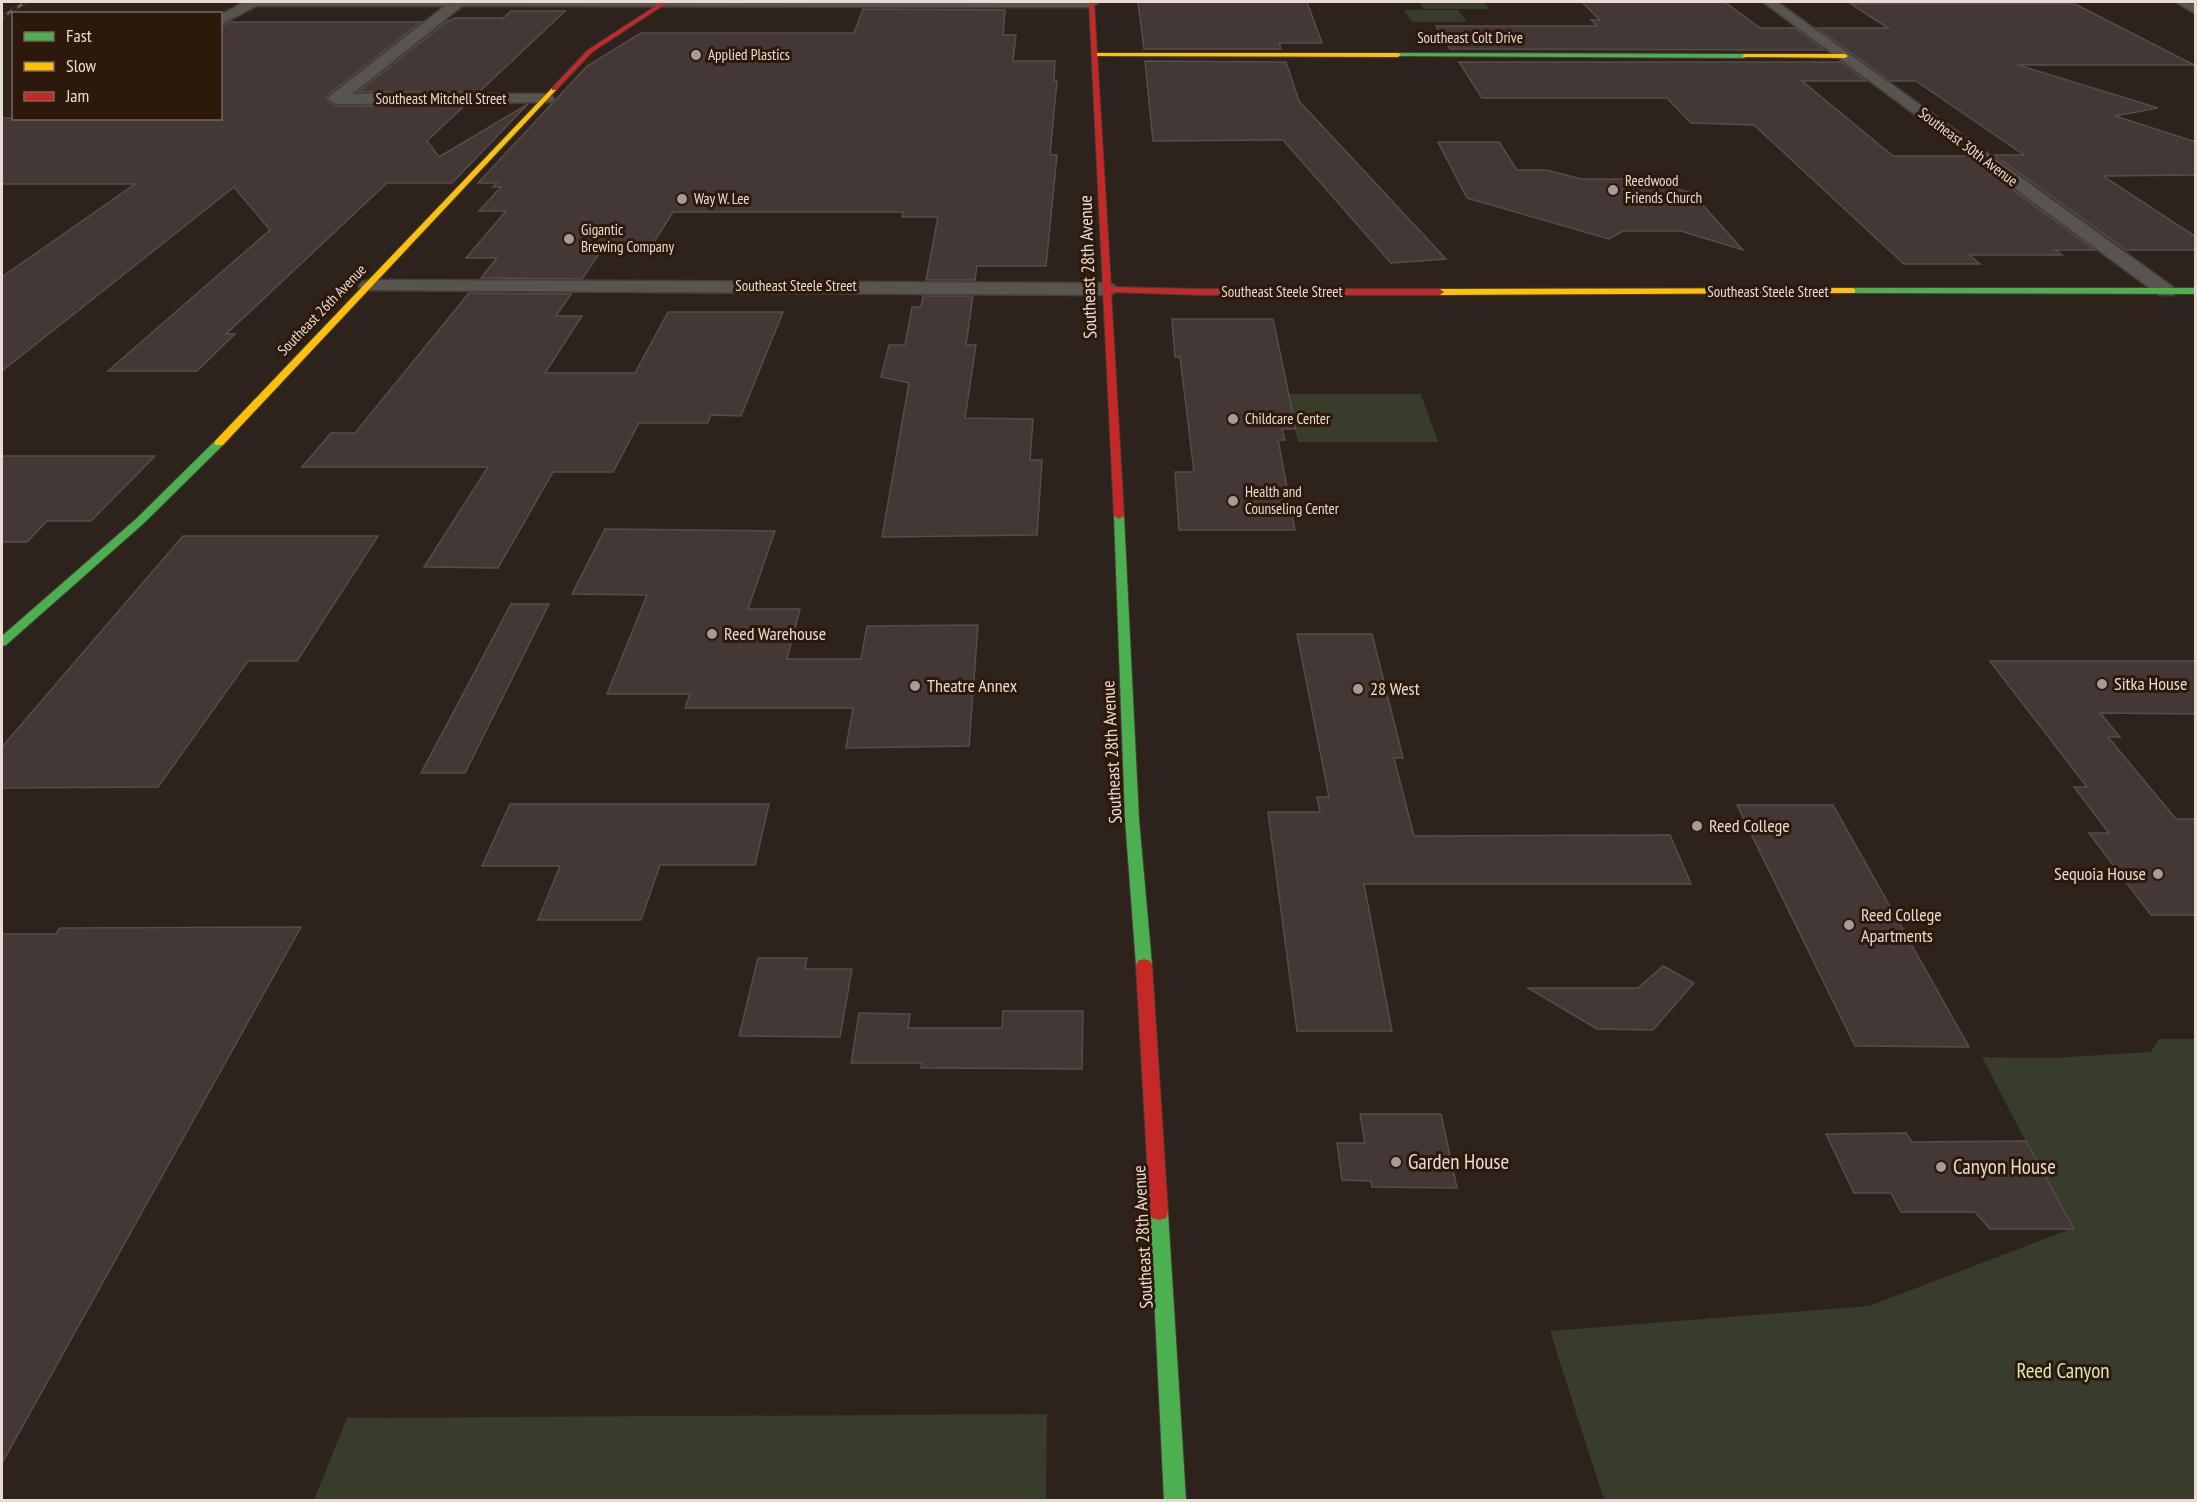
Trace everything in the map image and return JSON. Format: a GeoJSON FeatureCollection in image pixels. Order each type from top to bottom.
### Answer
{"type":"FeatureCollection","features":[{"type":"Feature","properties":{"kind":"street"},"geometry":{"type":"LineString","coordinates":[[222,20],[252,2],[1091,2]]}},
{"type":"Feature","properties":{"kind":"street","name":"Southeast Mitchell Street"},"geometry":{"type":"LineString","coordinates":[[458,2],[336,99],[546,99]]}},
{"type":"Feature","properties":{"kind":"street","name":"Southeast 26th Avenue"},"geometry":{"type":"LineString","coordinates":[[2,642],[147,518],[598,44],[664,2]]}},
{"type":"Feature","properties":{"kind":"street","name":"Southeast 28th Avenue"},"geometry":{"type":"LineString","coordinates":[[1091,2],[1096,55],[1132,819],[1150,1042],[1174,1500]]}},
{"type":"Feature","properties":{"kind":"street","name":"Southeast 30th Avenue"},"geometry":{"type":"LineString","coordinates":[[1769,2],[2166,291]]}},
{"type":"Feature","properties":{"kind":"street","name":"Southeast Colt Drive"},"geometry":{"type":"LineString","coordinates":[[1096,55],[1845,56]]}},
{"type":"Feature","properties":{"kind":"street","name":"Southeast Steele Street"},"geometry":{"type":"LineString","coordinates":[[369,285],[1107,289],[1181,292],[2196,291]]}},
{"type":"Feature","properties":{"kind":"green space"},"geometry":{"type":"Polygon","coordinates":[[[1419,2],[1484,2],[1489,9],[1424,9],[1419,2]]]}},
{"type":"Feature","properties":{"kind":"green space"},"geometry":{"type":"Polygon","coordinates":[[[1404,10],[1458,10],[1467,22],[1412,22],[1404,10]]]}},
{"type":"Feature","properties":{"kind":"green space"},"geometry":{"type":"Polygon","coordinates":[[[1287,394],[1421,394],[1438,442],[1298,442],[1287,394]]]}},
{"type":"Feature","properties":{"kind":"green space","name":"Reed Canyon"},"geometry":{"type":"Polygon","coordinates":[[[2159,1039],[2195,1039],[2195,1500],[1604,1500],[1550,1331],[1869,1306],[2071,1229],[1982,1057],[2052,1058],[2151,1052],[2159,1039]]]}},
{"type":"Feature","properties":{"kind":"green space"},"geometry":{"type":"Polygon","coordinates":[[[1047,1414],[1046,1500],[314,1500],[347,1418],[1047,1414]]]}},
{"type":"Feature","properties":{"kind":"building"},"geometry":{"type":"Polygon","coordinates":[[[1138,2],[1307,2],[1322,43],[1279,43],[1281,49],[1144,49],[1138,2]]]}},
{"type":"Feature","properties":{"kind":"building"},"geometry":{"type":"Polygon","coordinates":[[[1582,2],[1725,2],[1760,28],[1795,28],[1824,50],[1450,49],[1436,26],[1597,26],[1591,20],[1600,20],[1582,2]]]}},
{"type":"Feature","properties":{"kind":"building"},"geometry":{"type":"Polygon","coordinates":[[[1851,4],[2075,4],[2194,65],[2018,65],[2158,108],[2115,116],[2196,142],[2196,175],[2103,176],[2196,237],[2196,250],[2126,250],[1994,155],[2024,155],[1916,81],[1890,81],[1817,28],[1888,28],[1851,4]]]}},
{"type":"Feature","properties":{"kind":"building"},"geometry":{"type":"Polygon","coordinates":[[[863,9],[1005,10],[1003,35],[1016,35],[1013,61],[1055,61],[1054,81],[1057,81],[1050,155],[1057,155],[1046,266],[977,266],[975,280],[926,280],[938,217],[902,217],[903,212],[673,212],[652,245],[605,245],[582,279],[481,278],[497,258],[466,258],[506,211],[479,211],[501,187],[493,187],[497,183],[478,183],[587,66],[641,33],[854,33],[863,9]]]}},
{"type":"Feature","properties":{"kind":"building"},"geometry":{"type":"Polygon","coordinates":[[[511,11],[565,11],[479,92],[358,92],[446,22],[455,18],[503,18],[511,11]]]}},
{"type":"Feature","properties":{"kind":"building"},"geometry":{"type":"Polygon","coordinates":[[[230,22],[421,22],[329,94],[326,99],[336,106],[465,105],[427,141],[439,157],[528,104],[452,183],[387,183],[226,334],[235,334],[197,371],[108,371],[270,230],[234,187],[2,371],[2,277],[135,184],[2,184],[2,118],[12,118],[12,120],[222,120],[222,26],[230,22]]]}},
{"type":"Feature","properties":{"kind":"building"},"geometry":{"type":"Polygon","coordinates":[[[1145,61],[1286,62],[1299,101],[1446,259],[1391,263],[1283,140],[1153,141],[1145,61]]]}},
{"type":"Feature","properties":{"kind":"building"},"geometry":{"type":"Polygon","coordinates":[[[1459,62],[1841,62],[1866,81],[1802,81],[1893,156],[1967,156],[2095,250],[2055,250],[2062,255],[1969,255],[1980,264],[1904,264],[1754,125],[1691,123],[1667,98],[1482,98],[1459,62]]]}},
{"type":"Feature","properties":{"kind":"building","name":"Reedwood Friends Church"},"geometry":{"type":"Polygon","coordinates":[[[1438,142],[1499,142],[1517,170],[1547,170],[1581,179],[1640,179],[1692,193],[1743,250],[1681,231],[1623,231],[1609,239],[1467,198],[1438,142]]]}},
{"type":"Feature","properties":{"kind":"building"},"geometry":{"type":"Polygon","coordinates":[[[469,293],[571,294],[556,316],[582,316],[545,373],[635,373],[668,312],[783,312],[741,416],[711,415],[708,423],[639,423],[613,472],[553,472],[498,568],[424,567],[488,467],[302,467],[331,433],[355,433],[469,293]]]}},
{"type":"Feature","properties":{"kind":"building"},"geometry":{"type":"Polygon","coordinates":[[[923,296],[973,296],[966,345],[976,345],[965,418],[1033,419],[1030,460],[1042,460],[1037,535],[882,537],[909,383],[881,377],[889,345],[905,345],[912,307],[921,307],[923,296]]]}},
{"type":"Feature","properties":{"kind":"building"},"geometry":{"type":"Polygon","coordinates":[[[1172,319],[1273,319],[1296,429],[1282,429],[1285,440],[1278,440],[1295,530],[1179,530],[1175,472],[1194,472],[1180,357],[1175,357],[1172,319]]]}},
{"type":"Feature","properties":{"kind":"building"},"geometry":{"type":"Polygon","coordinates":[[[2,456],[155,456],[91,521],[47,521],[27,542],[2,542],[2,456]]]}},
{"type":"Feature","properties":{"kind":"building"},"geometry":{"type":"Polygon","coordinates":[[[605,529],[775,531],[748,609],[800,609],[787,659],[861,659],[867,626],[978,625],[969,746],[846,748],[853,708],[685,708],[690,694],[607,694],[647,595],[572,594],[605,529]]]}},
{"type":"Feature","properties":{"kind":"building"},"geometry":{"type":"Polygon","coordinates":[[[183,536],[378,536],[297,661],[248,661],[158,787],[2,788],[2,747],[183,536]]]}},
{"type":"Feature","properties":{"kind":"building"},"geometry":{"type":"Polygon","coordinates":[[[511,604],[549,604],[465,773],[421,773],[511,604]]]}},
{"type":"Feature","properties":{"kind":"building"},"geometry":{"type":"Polygon","coordinates":[[[1297,634],[1372,634],[1403,758],[1394,758],[1414,836],[1670,835],[1691,884],[1364,884],[1392,1031],[1297,1031],[1268,812],[1320,812],[1317,797],[1329,797],[1297,634]]]}},
{"type":"Feature","properties":{"kind":"building"},"geometry":{"type":"Polygon","coordinates":[[[1990,661],[2196,661],[2196,714],[2100,713],[2120,737],[2108,737],[2176,819],[2196,819],[2196,915],[2151,915],[2089,833],[2109,833],[2074,787],[2087,787],[1990,661]]]}},
{"type":"Feature","properties":{"kind":"building"},"geometry":{"type":"Polygon","coordinates":[[[510,804],[769,804],[755,865],[660,865],[641,920],[538,920],[560,866],[482,866],[510,804]]]}},
{"type":"Feature","properties":{"kind":"building","name":"Reed College Apartments"},"geometry":{"type":"Polygon","coordinates":[[[1737,805],[1833,805],[1969,1047],[1855,1046],[1737,805]]]}},
{"type":"Feature","properties":{"kind":"building"},"geometry":{"type":"Polygon","coordinates":[[[301,927],[2,1463],[2,934],[56,934],[60,928],[301,927]]]}},
{"type":"Feature","properties":{"kind":"building"},"geometry":{"type":"Polygon","coordinates":[[[758,958],[807,958],[805,969],[852,969],[840,1037],[739,1036],[758,958]]]}},
{"type":"Feature","properties":{"kind":"building"},"geometry":{"type":"Polygon","coordinates":[[[1663,966],[1694,983],[1653,1030],[1597,1029],[1528,988],[1638,988],[1663,966]]]}},
{"type":"Feature","properties":{"kind":"building"},"geometry":{"type":"Polygon","coordinates":[[[1003,1011],[1083,1011],[1082,1069],[921,1068],[922,1063],[851,1063],[859,1013],[910,1014],[908,1028],[1002,1028],[1003,1011]]]}},
{"type":"Feature","properties":{"kind":"building","name":"Garden House"},"geometry":{"type":"Polygon","coordinates":[[[1360,1114],[1441,1114],[1457,1188],[1372,1187],[1371,1181],[1342,1180],[1337,1143],[1365,1143],[1360,1114]]]}},
{"type":"Feature","properties":{"kind":"building","name":"Canyon House"},"geometry":{"type":"Polygon","coordinates":[[[1906,1133],[1912,1142],[2026,1141],[2074,1229],[1990,1229],[1975,1212],[1901,1212],[1891,1193],[1854,1193],[1826,1134],[1906,1133]]]}},
{"type":"Feature","properties":{"kind":"railway"},"geometry":{"type":"LineString","coordinates":[[2,17],[26,2]]}},
{"type":"Feature","properties":{"kind":"traffic: fast"},"geometry":{"type":"LineString","coordinates":[[1398,55],[1744,56]]}},
{"type":"Feature","properties":{"kind":"traffic: fast"},"geometry":{"type":"LineString","coordinates":[[1852,291],[2196,291]]}},
{"type":"Feature","properties":{"kind":"traffic: fast"},"geometry":{"type":"LineString","coordinates":[[2,642],[140,521],[219,443]]}},
{"type":"Feature","properties":{"kind":"traffic: fast"},"geometry":{"type":"LineString","coordinates":[[1119,516],[1132,819],[1144,965]]}},
{"type":"Feature","properties":{"kind":"traffic: fast"},"geometry":{"type":"LineString","coordinates":[[1159,1212],[1175,1500]]}},
{"type":"Feature","properties":{"kind":"traffic: slow"},"geometry":{"type":"LineString","coordinates":[[1096,55],[1398,55]]}},
{"type":"Feature","properties":{"kind":"traffic: slow"},"geometry":{"type":"LineString","coordinates":[[1744,56],[1845,56]]}},
{"type":"Feature","properties":{"kind":"traffic: slow"},"geometry":{"type":"LineString","coordinates":[[219,443],[554,89]]}},
{"type":"Feature","properties":{"kind":"traffic: slow"},"geometry":{"type":"LineString","coordinates":[[1440,292],[1852,291]]}},
{"type":"Feature","properties":{"kind":"traffic: jam"},"geometry":{"type":"LineString","coordinates":[[554,89],[590,51],[665,2]]}},
{"type":"Feature","properties":{"kind":"traffic: jam"},"geometry":{"type":"LineString","coordinates":[[1091,2],[1119,516]]}},
{"type":"Feature","properties":{"kind":"traffic: jam"},"geometry":{"type":"LineString","coordinates":[[1107,289],[1201,292],[1440,292]]}},
{"type":"Feature","properties":{"kind":"traffic: jam"},"geometry":{"type":"LineString","coordinates":[[1144,965],[1159,1212]]}},
{"type":"Feature","properties":{"kind":"place","name":"Applied Plastics"},"geometry":{"type":"Point","coordinates":[696,55]}},
{"type":"Feature","properties":{"kind":"place","name":"Reedwood Friends Church"},"geometry":{"type":"Point","coordinates":[1613,190]}},
{"type":"Feature","properties":{"kind":"place","name":"Way W. Lee"},"geometry":{"type":"Point","coordinates":[682,199]}},
{"type":"Feature","properties":{"kind":"place","name":"Gigantic Brewing Company"},"geometry":{"type":"Point","coordinates":[569,239]}},
{"type":"Feature","properties":{"kind":"place","name":"Childcare Center"},"geometry":{"type":"Point","coordinates":[1233,419]}},
{"type":"Feature","properties":{"kind":"place","name":"Health and Counseling Center"},"geometry":{"type":"Point","coordinates":[1233,501]}},
{"type":"Feature","properties":{"kind":"place","name":"Reed Warehouse"},"geometry":{"type":"Point","coordinates":[712,634]}},
{"type":"Feature","properties":{"kind":"place","name":"Sitka House"},"geometry":{"type":"Point","coordinates":[2102,684]}},
{"type":"Feature","properties":{"kind":"place","name":"Theatre Annex"},"geometry":{"type":"Point","coordinates":[915,686]}},
{"type":"Feature","properties":{"kind":"place","name":"28 West"},"geometry":{"type":"Point","coordinates":[1358,689]}},
{"type":"Feature","properties":{"kind":"place","name":"Reed College"},"geometry":{"type":"Point","coordinates":[1697,826]}},
{"type":"Feature","properties":{"kind":"place","name":"Sequoia House"},"geometry":{"type":"Point","coordinates":[2158,874]}},
{"type":"Feature","properties":{"kind":"place","name":"Reed College Apartments"},"geometry":{"type":"Point","coordinates":[1849,925]}},
{"type":"Feature","properties":{"kind":"place","name":"Garden House"},"geometry":{"type":"Point","coordinates":[1396,1162]}},
{"type":"Feature","properties":{"kind":"place","name":"Canyon House"},"geometry":{"type":"Point","coordinates":[1941,1167]}}]}
